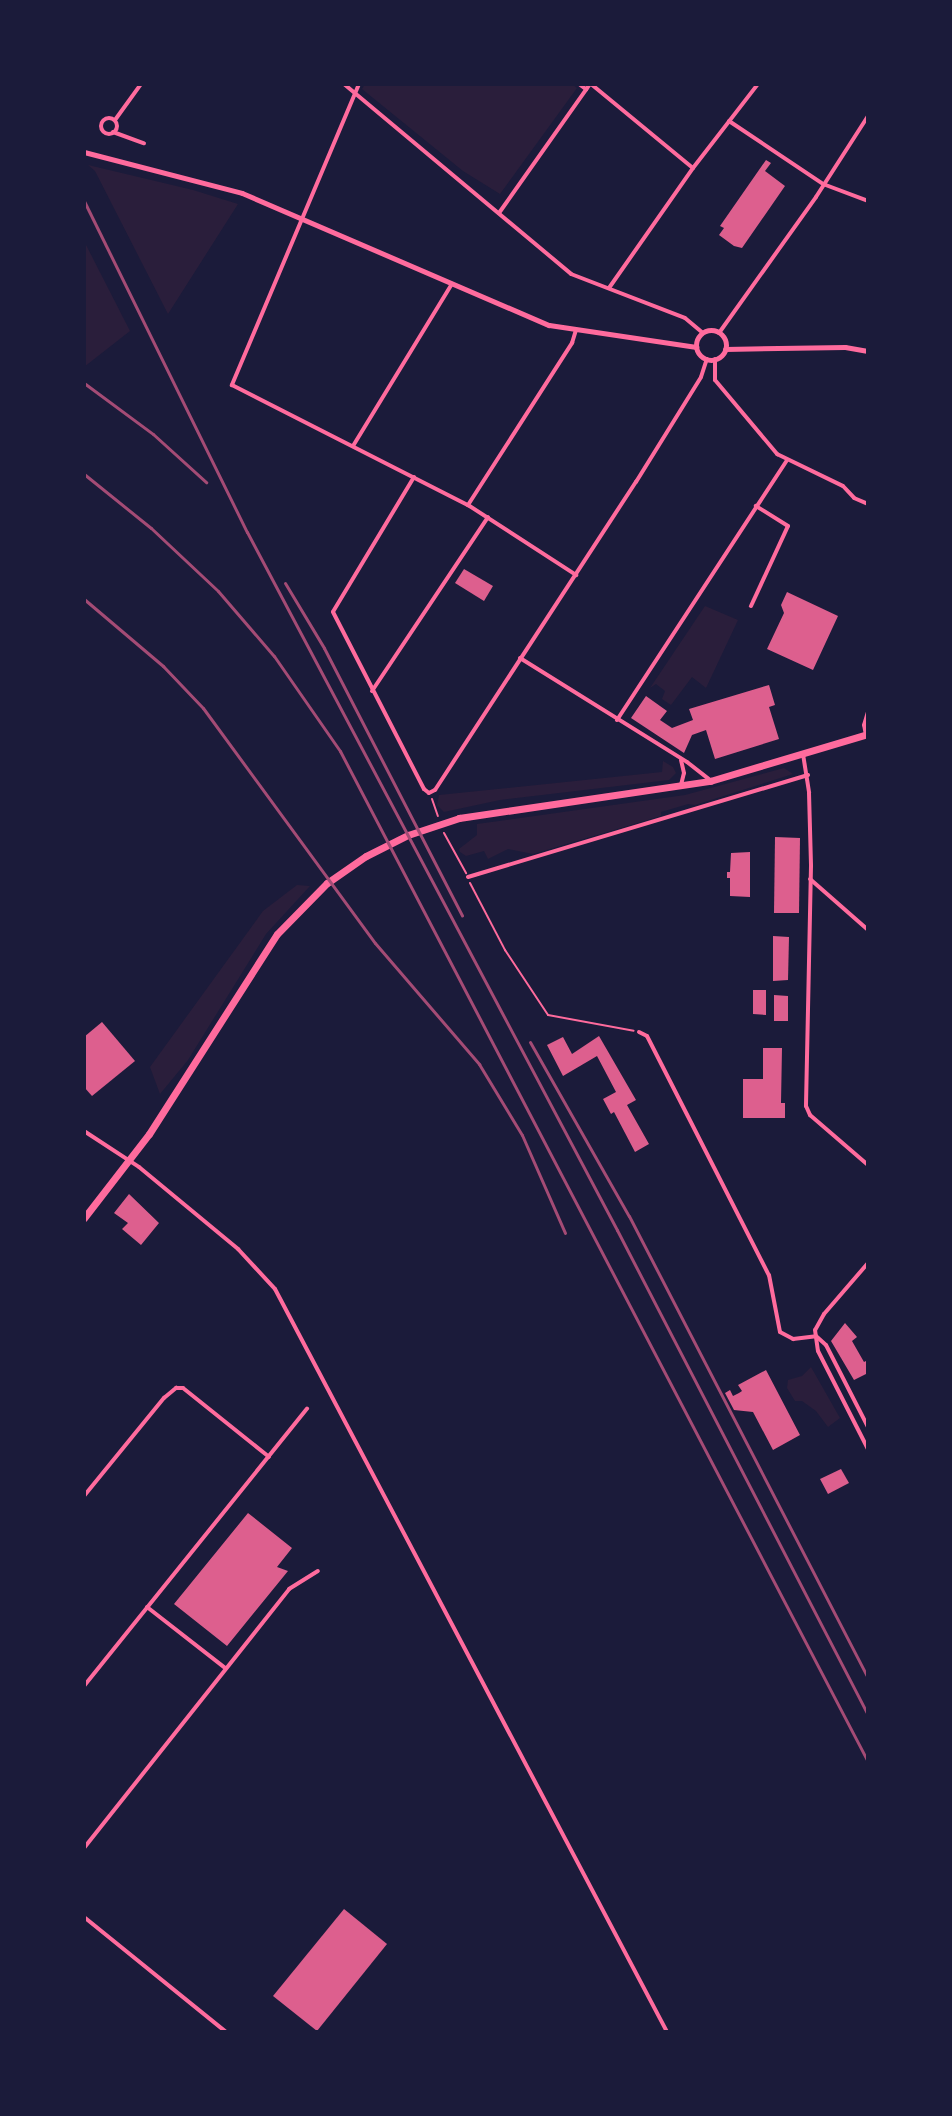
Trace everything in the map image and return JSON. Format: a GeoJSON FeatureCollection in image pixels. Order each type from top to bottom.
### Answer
{"type":"FeatureCollection","features":[{"type":"Feature","properties":{"kind":"main road"},"geometry":{"type":"LineString","coordinates":[[84,1218],[129,1161],[194,1066],[260,958],[299,909],[341,873],[373,852],[408,835],[459,818],[710,781],[867,735]]}},
{"type":"Feature","properties":{"kind":"street"},"geometry":{"type":"LineString","coordinates":[[113,132],[115,120],[141,84]]}},
{"type":"Feature","properties":{"kind":"street"},"geometry":{"type":"LineString","coordinates":[[344,84],[571,274],[688,319],[703,333],[719,333]]}},
{"type":"Feature","properties":{"kind":"street"},"geometry":{"type":"LineString","coordinates":[[359,84],[232,385],[468,505],[576,576]]}},
{"type":"Feature","properties":{"kind":"street"},"geometry":{"type":"LineString","coordinates":[[579,84],[589,86],[693,168]]}},
{"type":"Feature","properties":{"kind":"street"},"geometry":{"type":"LineString","coordinates":[[609,288],[693,168],[758,84]]}},
{"type":"Feature","properties":{"kind":"street"},"geometry":{"type":"LineString","coordinates":[[499,214],[589,86]]}},
{"type":"Feature","properties":{"kind":"street"},"geometry":{"type":"LineString","coordinates":[[719,333],[868,116]]}},
{"type":"Feature","properties":{"kind":"street"},"geometry":{"type":"LineString","coordinates":[[115,120],[106,118],[101,124],[104,132],[144,143]]}},
{"type":"Feature","properties":{"kind":"street"},"geometry":{"type":"LineString","coordinates":[[729,121],[823,184],[868,201]]}},
{"type":"Feature","properties":{"kind":"street"},"geometry":{"type":"LineString","coordinates":[[84,152],[206,181],[549,325],[696,347],[707,359],[715,359],[725,349],[845,347],[868,351]]}},
{"type":"Feature","properties":{"kind":"street"},"geometry":{"type":"LineString","coordinates":[[353,446],[452,284]]}},
{"type":"Feature","properties":{"kind":"street"},"geometry":{"type":"LineString","coordinates":[[468,505],[572,343],[576,330]]}},
{"type":"Feature","properties":{"kind":"street"},"geometry":{"type":"LineString","coordinates":[[696,347],[703,333]]}},
{"type":"Feature","properties":{"kind":"street"},"geometry":{"type":"LineString","coordinates":[[719,333],[725,349]]}},
{"type":"Feature","properties":{"kind":"street"},"geometry":{"type":"LineString","coordinates":[[414,477],[336,606],[334,619],[429,793],[435,790],[576,576],[701,377],[707,359]]}},
{"type":"Feature","properties":{"kind":"street"},"geometry":{"type":"LineString","coordinates":[[715,359],[715,380],[777,454],[843,486],[854,498],[868,504]]}},
{"type":"Feature","properties":{"kind":"street"},"geometry":{"type":"LineString","coordinates":[[617,720],[787,460]]}},
{"type":"Feature","properties":{"kind":"street"},"geometry":{"type":"LineString","coordinates":[[751,606],[788,526],[756,506]]}},
{"type":"Feature","properties":{"kind":"street"},"geometry":{"type":"LineString","coordinates":[[372,691],[488,517]]}},
{"type":"Feature","properties":{"kind":"street"},"geometry":{"type":"LineString","coordinates":[[520,658],[710,781]]}},
{"type":"Feature","properties":{"kind":"street"},"geometry":{"type":"LineString","coordinates":[[867,735],[868,712]]}},
{"type":"Feature","properties":{"kind":"street"},"geometry":{"type":"LineString","coordinates":[[803,754],[808,775],[810,879],[806,1106],[810,1115],[868,1165]]}},
{"type":"Feature","properties":{"kind":"street"},"geometry":{"type":"LineString","coordinates":[[680,787],[684,773],[681,760]]}},
{"type":"Feature","properties":{"kind":"street"},"geometry":{"type":"LineString","coordinates":[[468,877],[808,775]]}},
{"type":"Feature","properties":{"kind":"street"},"geometry":{"type":"LineString","coordinates":[[810,879],[868,930]]}},
{"type":"Feature","properties":{"kind":"street"},"geometry":{"type":"LineString","coordinates":[[639,1032],[647,1036],[769,1275],[780,1332],[793,1339],[816,1336],[826,1345],[868,1427]]}},
{"type":"Feature","properties":{"kind":"street"},"geometry":{"type":"LineString","coordinates":[[84,1131],[129,1161],[247,1257],[282,1300],[667,2032]]}},
{"type":"Feature","properties":{"kind":"street"},"geometry":{"type":"LineString","coordinates":[[868,1263],[819,1320],[816,1336],[818,1351],[868,1449]]}},
{"type":"Feature","properties":{"kind":"street"},"geometry":{"type":"LineString","coordinates":[[84,1496],[170,1391],[183,1388],[269,1457]]}},
{"type":"Feature","properties":{"kind":"street"},"geometry":{"type":"LineString","coordinates":[[84,1686],[307,1409]]}},
{"type":"Feature","properties":{"kind":"street"},"geometry":{"type":"LineString","coordinates":[[84,1848],[289,1589],[318,1571]]}},
{"type":"Feature","properties":{"kind":"street"},"geometry":{"type":"LineString","coordinates":[[147,1607],[225,1668]]}},
{"type":"Feature","properties":{"kind":"street"},"geometry":{"type":"LineString","coordinates":[[84,1917],[224,2031]]}},
{"type":"Feature","properties":{"kind":"path"},"geometry":{"type":"LineString","coordinates":[[429,793],[445,837],[505,950],[548,1015],[639,1032]]}},
{"type":"Feature","properties":{"kind":"shaded area"},"geometry":{"type":"Polygon","coordinates":[[[365,84],[572,84],[577,88],[500,194],[463,171],[362,89],[365,84]]]}},
{"type":"Feature","properties":{"kind":"shaded area"},"geometry":{"type":"Polygon","coordinates":[[[88,165],[238,204],[168,314],[95,171],[88,165]]]}},
{"type":"Feature","properties":{"kind":"shaded area"},"geometry":{"type":"Polygon","coordinates":[[[84,241],[130,331],[84,367],[84,241]]]}},
{"type":"Feature","properties":{"kind":"shaded area"},"geometry":{"type":"Polygon","coordinates":[[[705,606],[738,620],[706,688],[692,677],[671,705],[662,699],[665,691],[656,684],[650,688],[705,606]]]}},
{"type":"Feature","properties":{"kind":"shaded area"},"geometry":{"type":"Polygon","coordinates":[[[663,761],[676,773],[669,780],[500,800],[444,812],[437,805],[439,795],[662,772],[663,761]]]}},
{"type":"Feature","properties":{"kind":"shaded area"},"geometry":{"type":"Polygon","coordinates":[[[784,768],[793,774],[695,805],[661,812],[661,816],[533,854],[508,849],[488,859],[484,851],[466,856],[459,849],[477,835],[477,824],[685,795],[784,768]]]}},
{"type":"Feature","properties":{"kind":"shaded area"},"geometry":{"type":"Polygon","coordinates":[[[297,885],[310,886],[266,934],[188,1060],[160,1094],[150,1067],[263,911],[297,885]]]}},
{"type":"Feature","properties":{"kind":"shaded area"},"geometry":{"type":"Polygon","coordinates":[[[811,1367],[840,1418],[828,1427],[816,1411],[802,1401],[795,1401],[787,1388],[788,1380],[802,1376],[811,1367]]]}},
{"type":"Feature","properties":{"kind":"building"},"geometry":{"type":"Polygon","coordinates":[[[766,160],[771,163],[765,171],[785,186],[742,248],[734,246],[719,235],[724,228],[720,226],[766,160]]]}},
{"type":"Feature","properties":{"kind":"building"},"geometry":{"type":"Polygon","coordinates":[[[464,569],[493,586],[484,601],[455,583],[464,569]]]}},
{"type":"Feature","properties":{"kind":"building"},"geometry":{"type":"Polygon","coordinates":[[[787,592],[838,616],[813,670],[767,649],[784,613],[781,605],[787,592]]]}},
{"type":"Feature","properties":{"kind":"building"},"geometry":{"type":"Polygon","coordinates":[[[769,685],[775,705],[769,707],[779,739],[715,759],[706,730],[692,735],[684,753],[631,718],[646,696],[667,711],[660,720],[672,728],[693,720],[689,709],[769,685]]]}},
{"type":"Feature","properties":{"kind":"building"},"geometry":{"type":"Polygon","coordinates":[[[775,837],[800,838],[799,913],[774,913],[775,837]]]}},
{"type":"Feature","properties":{"kind":"building"},"geometry":{"type":"Polygon","coordinates":[[[750,852],[750,897],[730,896],[727,872],[730,872],[731,853],[750,852]]]}},
{"type":"Feature","properties":{"kind":"building"},"geometry":{"type":"Polygon","coordinates":[[[773,936],[789,937],[788,980],[773,981],[773,936]]]}},
{"type":"Feature","properties":{"kind":"building"},"geometry":{"type":"Polygon","coordinates":[[[753,990],[766,990],[766,1015],[753,1014],[753,990]]]}},
{"type":"Feature","properties":{"kind":"building"},"geometry":{"type":"Polygon","coordinates":[[[774,995],[788,996],[788,1021],[774,1021],[774,995]]]}},
{"type":"Feature","properties":{"kind":"building"},"geometry":{"type":"Polygon","coordinates":[[[102,1022],[135,1061],[92,1096],[84,1087],[84,1037],[102,1022]]]}},
{"type":"Feature","properties":{"kind":"building"},"geometry":{"type":"Polygon","coordinates":[[[599,1036],[636,1100],[627,1105],[649,1144],[635,1152],[614,1112],[611,1114],[603,1099],[616,1092],[597,1056],[563,1076],[547,1045],[563,1037],[572,1054],[599,1036]]]}},
{"type":"Feature","properties":{"kind":"building"},"geometry":{"type":"Polygon","coordinates":[[[763,1048],[782,1048],[781,1103],[785,1103],[785,1118],[743,1118],[743,1079],[763,1079],[763,1048]]]}},
{"type":"Feature","properties":{"kind":"building"},"geometry":{"type":"Polygon","coordinates":[[[129,1194],[159,1223],[141,1245],[122,1229],[128,1223],[114,1213],[129,1194]]]}},
{"type":"Feature","properties":{"kind":"building"},"geometry":{"type":"Polygon","coordinates":[[[845,1323],[857,1337],[852,1341],[864,1362],[868,1360],[868,1373],[854,1380],[831,1341],[845,1323]]]}},
{"type":"Feature","properties":{"kind":"building"},"geometry":{"type":"Polygon","coordinates":[[[766,1370],[800,1435],[773,1450],[753,1412],[734,1410],[725,1393],[730,1390],[733,1396],[739,1393],[742,1391],[738,1385],[766,1370]]]}},
{"type":"Feature","properties":{"kind":"building"},"geometry":{"type":"Polygon","coordinates":[[[841,1469],[849,1483],[828,1494],[820,1479],[841,1469]]]}},
{"type":"Feature","properties":{"kind":"building"},"geometry":{"type":"Polygon","coordinates":[[[248,1513],[292,1548],[277,1567],[288,1571],[227,1646],[174,1604],[248,1513]]]}},
{"type":"Feature","properties":{"kind":"building"},"geometry":{"type":"Polygon","coordinates":[[[344,1909],[387,1944],[317,2031],[273,1996],[344,1909]]]}},
{"type":"Feature","properties":{"kind":"railway"},"geometry":{"type":"LineString","coordinates":[[84,201],[247,532],[617,1230],[868,1715]]}},
{"type":"Feature","properties":{"kind":"railway"},"geometry":{"type":"LineString","coordinates":[[84,383],[153,434],[206,482]]}},
{"type":"Feature","properties":{"kind":"railway"},"geometry":{"type":"LineString","coordinates":[[84,474],[151,528],[218,591],[274,656],[340,751],[868,1762]]}},
{"type":"Feature","properties":{"kind":"railway"},"geometry":{"type":"LineString","coordinates":[[285,583],[324,648],[462,915]]}},
{"type":"Feature","properties":{"kind":"railway"},"geometry":{"type":"LineString","coordinates":[[84,599],[163,666],[203,708],[375,943],[479,1064],[522,1135],[565,1233]]}},
{"type":"Feature","properties":{"kind":"railway"},"geometry":{"type":"LineString","coordinates":[[530,1042],[629,1216],[868,1678]]}}]}
